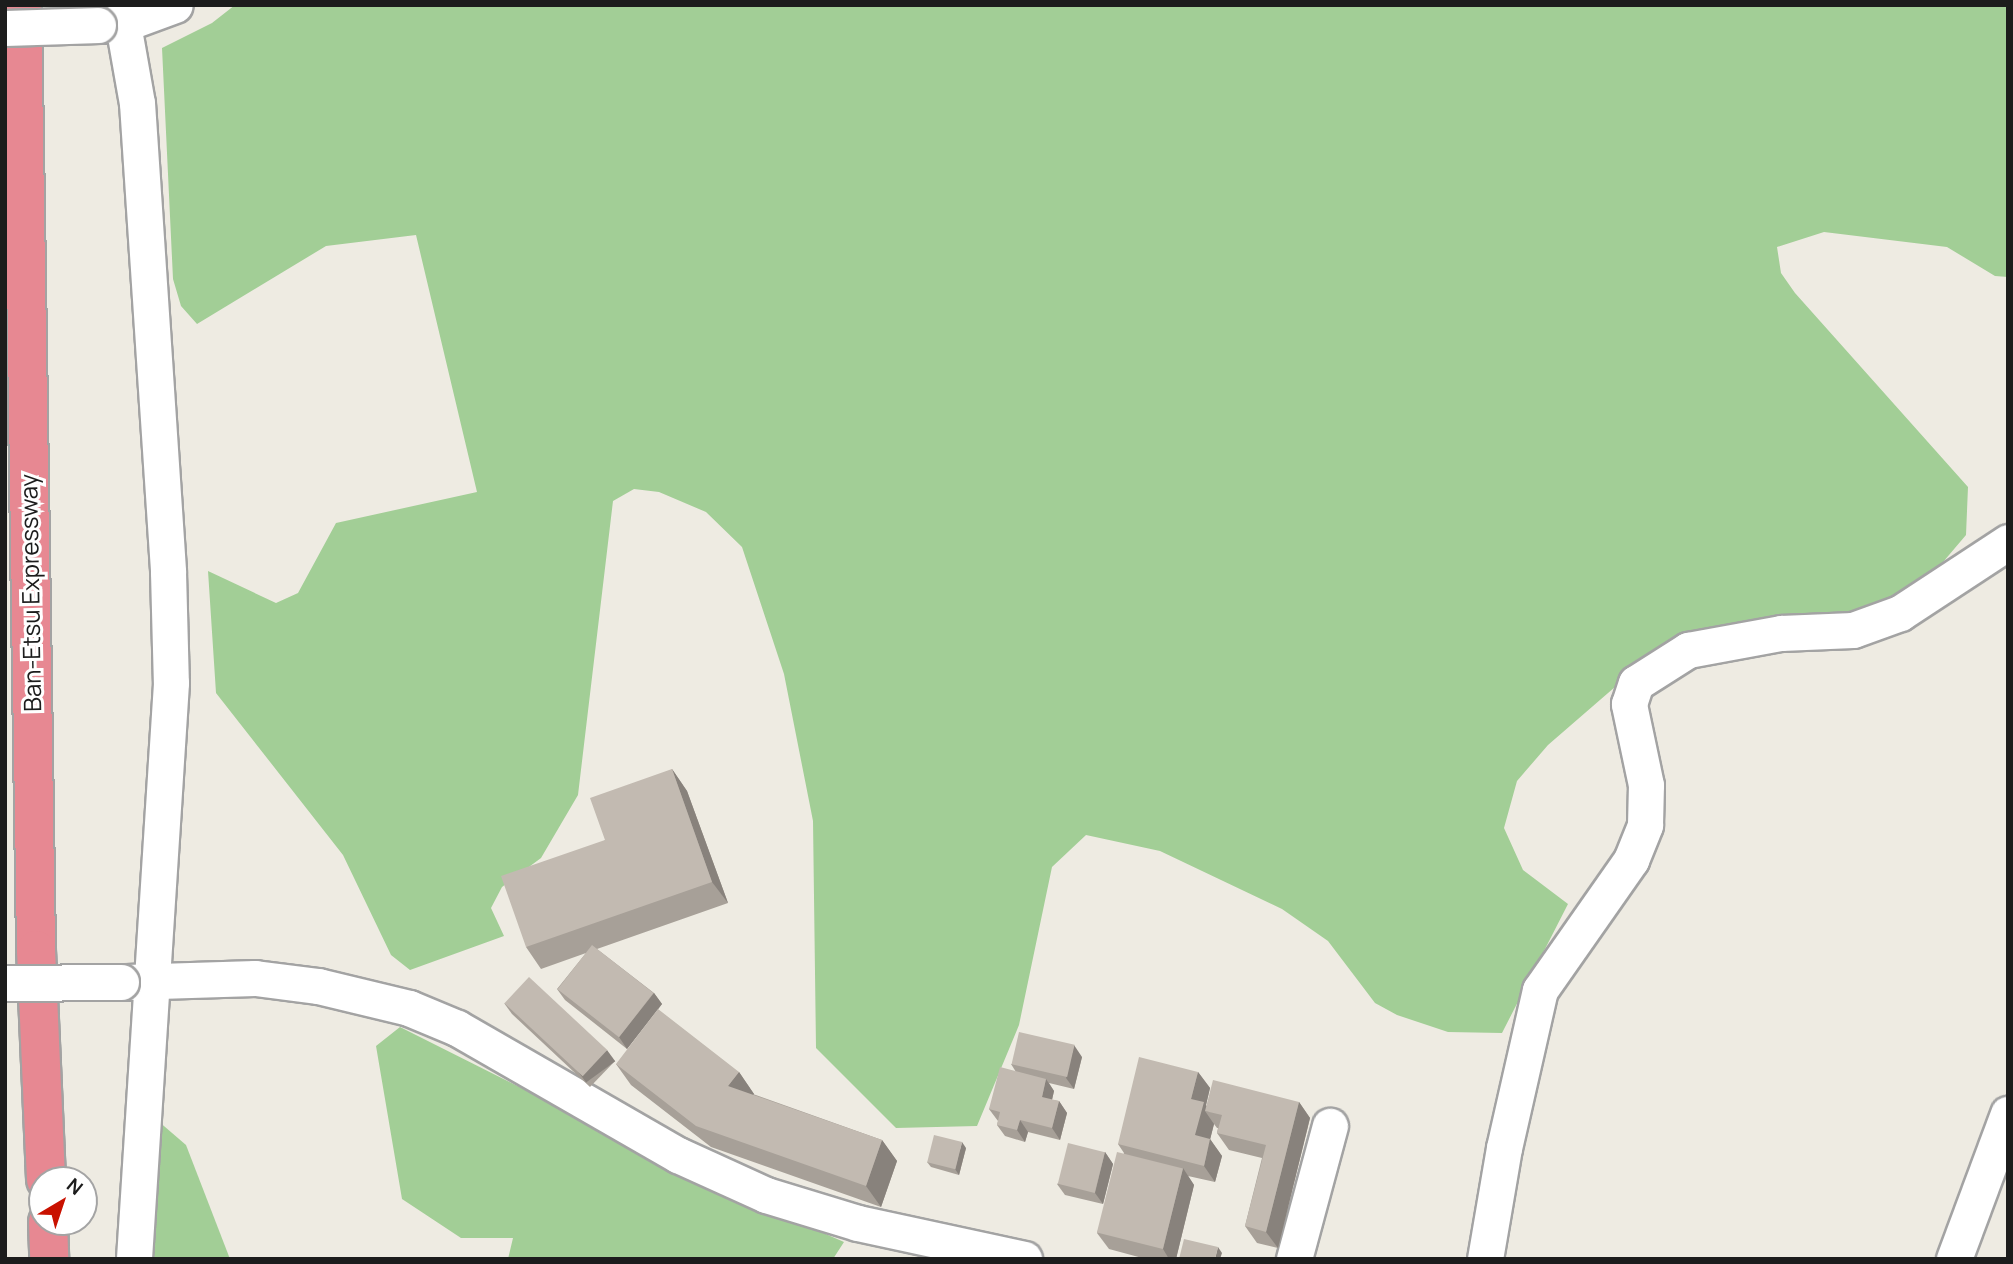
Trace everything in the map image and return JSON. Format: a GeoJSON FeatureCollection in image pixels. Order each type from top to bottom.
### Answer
{"type":"FeatureCollection","features":[{"type":"Feature","properties":{"kind":"highway","name":"Ban-Etsu Expressway"},"geometry":{"type":"LineString","coordinates":[[22,5],[36,950],[45,1166]]}},
{"type":"Feature","properties":{"kind":"highway"},"geometry":{"type":"LineString","coordinates":[[48,1236],[49,1259]]}},
{"type":"Feature","properties":{"kind":"street"},"geometry":{"type":"LineString","coordinates":[[5,28],[116,18],[175,5]]}},
{"type":"Feature","properties":{"kind":"street"},"geometry":{"type":"LineString","coordinates":[[116,18],[137,103],[168,572],[171,683],[136,982],[134,1259]]}},
{"type":"Feature","properties":{"kind":"street"},"geometry":{"type":"LineString","coordinates":[[1485,1259],[1504,1148],[1539,990],[1631,860],[1644,825],[1646,785],[1629,704],[1636,683],[1667,660],[1697,647],[1781,633],[1853,630],[1900,613],[2008,542]]}},
{"type":"Feature","properties":{"kind":"street"},"geometry":{"type":"LineString","coordinates":[[5,982],[255,978],[318,986],[409,1008],[457,1028],[678,1155],[766,1195],[858,1223],[1021,1258]]}},
{"type":"Feature","properties":{"kind":"street"},"geometry":{"type":"LineString","coordinates":[[1954,1259],[2008,1114]]}},
{"type":"Feature","properties":{"kind":"street"},"geometry":{"type":"LineString","coordinates":[[1294,1259],[1330,1126]]}},
{"type":"Feature","properties":{"kind":"green space"},"geometry":{"type":"Polygon","coordinates":[[[235,5],[2008,5],[2008,277],[1995,276],[1947,247],[1824,232],[1777,247],[1781,273],[1795,293],[1968,487],[1966,535],[1932,575],[1868,610],[1733,626],[1660,648],[1548,745],[1517,781],[1504,828],[1523,870],[1568,904],[1502,1033],[1448,1032],[1397,1015],[1375,1003],[1328,941],[1282,909],[1160,851],[1086,835],[1052,867],[1019,1025],[977,1126],[896,1128],[816,1048],[813,821],[784,674],[742,547],[706,512],[659,492],[634,489],[613,501],[578,795],[541,858],[502,887],[491,908],[504,936],[410,970],[391,955],[343,855],[216,693],[208,571],[276,603],[298,593],[336,523],[477,492],[416,235],[326,246],[197,324],[181,306],[173,279],[162,48],[212,23],[235,5]]]}},
{"type":"Feature","properties":{"kind":"green space"},"geometry":{"type":"Polygon","coordinates":[[[400,1027],[720,1188],[844,1242],[833,1259],[508,1259],[513,1238],[461,1238],[402,1199],[376,1046],[400,1027]]]}},
{"type":"Feature","properties":{"kind":"green space"},"geometry":{"type":"Polygon","coordinates":[[[150,1114],[186,1145],[230,1259],[147,1259],[150,1114]]]}},
{"type":"Feature","properties":{"kind":"building"},"geometry":{"type":"Polygon","coordinates":[[[672,769],[712,882],[526,947],[501,876],[605,840],[590,798],[672,769]]]}},
{"type":"Feature","properties":{"kind":"building"},"geometry":{"type":"Polygon","coordinates":[[[592,945],[653,993],[619,1037],[558,989],[592,945]]]}},
{"type":"Feature","properties":{"kind":"building"},"geometry":{"type":"Polygon","coordinates":[[[529,977],[607,1050],[583,1076],[504,1003],[529,977]]]}},
{"type":"Feature","properties":{"kind":"building"},"geometry":{"type":"Polygon","coordinates":[[[658,1009],[739,1072],[728,1086],[882,1140],[866,1186],[696,1126],[616,1064],[658,1009]]]}},
{"type":"Feature","properties":{"kind":"building"},"geometry":{"type":"Polygon","coordinates":[[[1019,1032],[1075,1045],[1067,1077],[1012,1064],[1019,1032]]]}},
{"type":"Feature","properties":{"kind":"building"},"geometry":{"type":"Polygon","coordinates":[[[1139,1057],[1198,1072],[1191,1099],[1204,1102],[1195,1135],[1210,1139],[1204,1166],[1118,1144],[1139,1057]]]}},
{"type":"Feature","properties":{"kind":"building"},"geometry":{"type":"Polygon","coordinates":[[[1000,1067],[1046,1079],[1042,1097],[1059,1101],[1052,1128],[1020,1120],[1017,1130],[997,1125],[1000,1112],[989,1109],[1000,1067]]]}},
{"type":"Feature","properties":{"kind":"building"},"geometry":{"type":"Polygon","coordinates":[[[1213,1080],[1299,1102],[1266,1232],[1245,1226],[1266,1145],[1217,1133],[1222,1115],[1205,1111],[1213,1080]]]}},
{"type":"Feature","properties":{"kind":"building"},"geometry":{"type":"Polygon","coordinates":[[[934,1135],[962,1142],[955,1169],[927,1162],[934,1135]]]}},
{"type":"Feature","properties":{"kind":"building"},"geometry":{"type":"Polygon","coordinates":[[[1068,1143],[1105,1152],[1095,1193],[1058,1184],[1068,1143]]]}},
{"type":"Feature","properties":{"kind":"building"},"geometry":{"type":"Polygon","coordinates":[[[1117,1152],[1183,1168],[1163,1249],[1097,1233],[1117,1152]]]}},
{"type":"Feature","properties":{"kind":"building"},"geometry":{"type":"Polygon","coordinates":[[[1184,1239],[1218,1247],[1215,1259],[1179,1259],[1184,1239]]]}}]}
